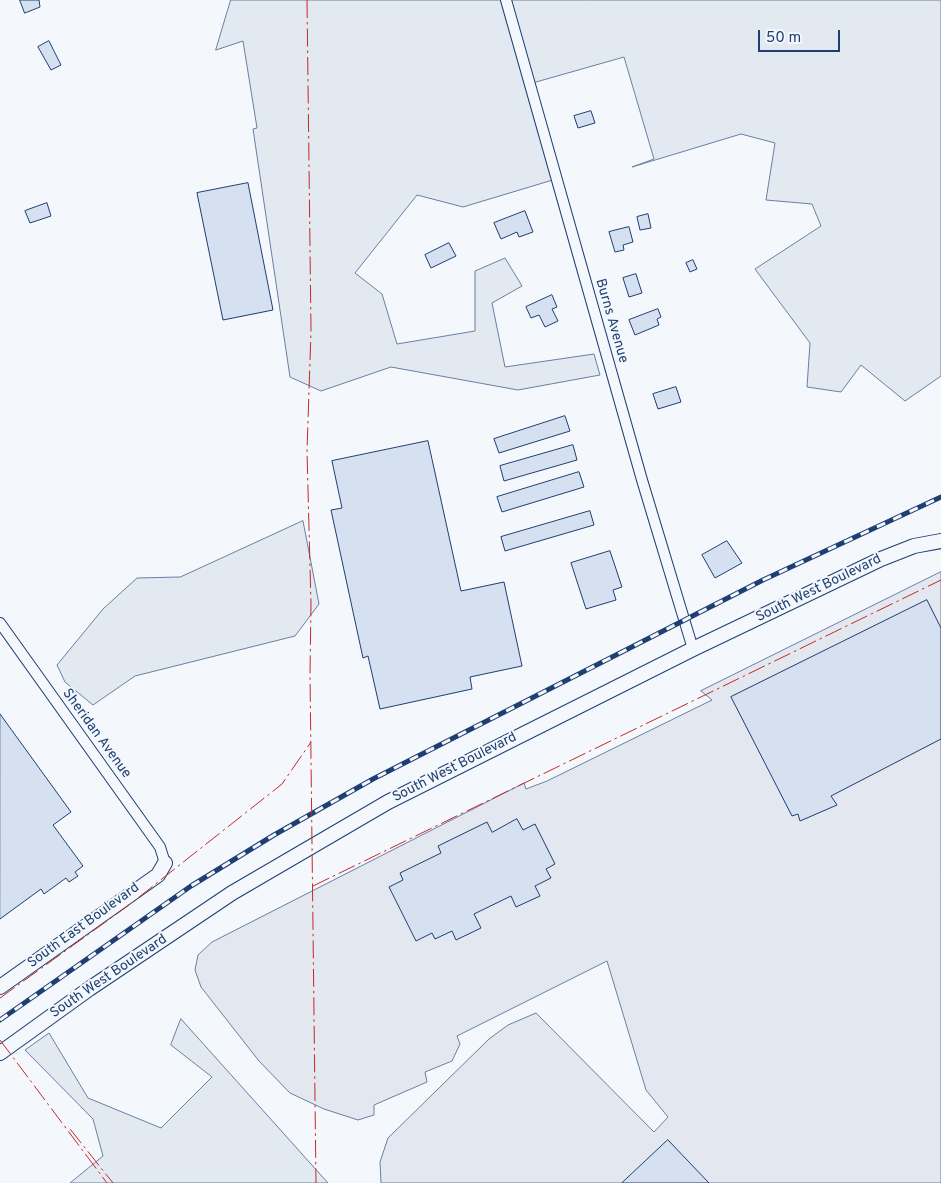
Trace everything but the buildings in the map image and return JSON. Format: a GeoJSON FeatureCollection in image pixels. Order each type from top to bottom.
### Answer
{"type":"FeatureCollection","features":[{"type":"Feature","properties":{"kind":"street","name":"Burns Avenue"},"geometry":{"type":"LineString","coordinates":[[506,0],[642,480],[693,648]]}},
{"type":"Feature","properties":{"kind":"street","name":"South West Boulevard"},"geometry":{"type":"LineString","coordinates":[[0,1053],[209,909],[305,849],[442,774],[693,648],[889,556],[914,546],[941,540]]}},
{"type":"Feature","properties":{"kind":"street","name":"Sheridan Avenue"},"geometry":{"type":"LineString","coordinates":[[0,623],[160,847],[165,863]]}},
{"type":"Feature","properties":{"kind":"street","name":"South East Boulevard"},"geometry":{"type":"LineString","coordinates":[[0,987],[158,874],[165,863]]}},
{"type":"Feature","properties":{"kind":"shaded area"},"geometry":{"type":"Polygon","coordinates":[[[231,0],[941,0],[941,376],[905,401],[861,365],[841,392],[807,387],[810,343],[755,269],[821,226],[812,204],[766,200],[775,143],[741,134],[632,167],[654,159],[624,57],[529,84],[556,179],[463,207],[417,195],[355,273],[382,294],[397,344],[475,331],[475,271],[505,258],[522,286],[492,303],[505,367],[594,354],[600,375],[518,390],[391,367],[321,391],[290,377],[253,129],[257,128],[243,41],[216,50],[231,0]]]}},
{"type":"Feature","properties":{"kind":"shaded area"},"geometry":{"type":"Polygon","coordinates":[[[303,521],[319,604],[295,636],[135,676],[93,705],[65,682],[57,665],[103,609],[137,578],[180,577],[303,521]]]}},
{"type":"Feature","properties":{"kind":"shaded area"},"geometry":{"type":"Polygon","coordinates":[[[941,572],[941,1183],[381,1183],[380,1162],[388,1138],[489,1039],[508,1025],[536,1013],[654,1132],[668,1117],[646,1090],[607,961],[457,1036],[460,1044],[452,1061],[425,1072],[427,1082],[374,1105],[374,1115],[358,1120],[324,1109],[290,1093],[259,1061],[201,987],[195,970],[198,955],[212,942],[524,783],[526,789],[547,781],[712,700],[701,691],[941,572]]]}},
{"type":"Feature","properties":{"kind":"shaded area"},"geometry":{"type":"Polygon","coordinates":[[[181,1019],[328,1183],[70,1183],[103,1156],[93,1119],[25,1050],[49,1033],[88,1098],[161,1128],[212,1077],[171,1045],[181,1019]]]}},
{"type":"Feature","properties":{"kind":"railway"},"geometry":{"type":"LineString","coordinates":[[0,1020],[191,886],[274,835],[373,779],[763,580],[941,497]]}},
{"type":"Feature","properties":{"kind":"power"},"geometry":{"type":"LineString","coordinates":[[307,0],[311,331],[307,451],[311,604],[310,674],[316,1183]]}},
{"type":"Feature","properties":{"kind":"power"},"geometry":{"type":"LineString","coordinates":[[313,886],[941,580]]}},
{"type":"Feature","properties":{"kind":"power"},"geometry":{"type":"LineString","coordinates":[[0,998],[129,905],[282,784],[311,742]]}},
{"type":"Feature","properties":{"kind":"power"},"geometry":{"type":"LineString","coordinates":[[0,1040],[107,1183]]}},
{"type":"Feature","properties":{"kind":"power"},"geometry":{"type":"LineString","coordinates":[[70,1129],[113,1183]]}}]}
